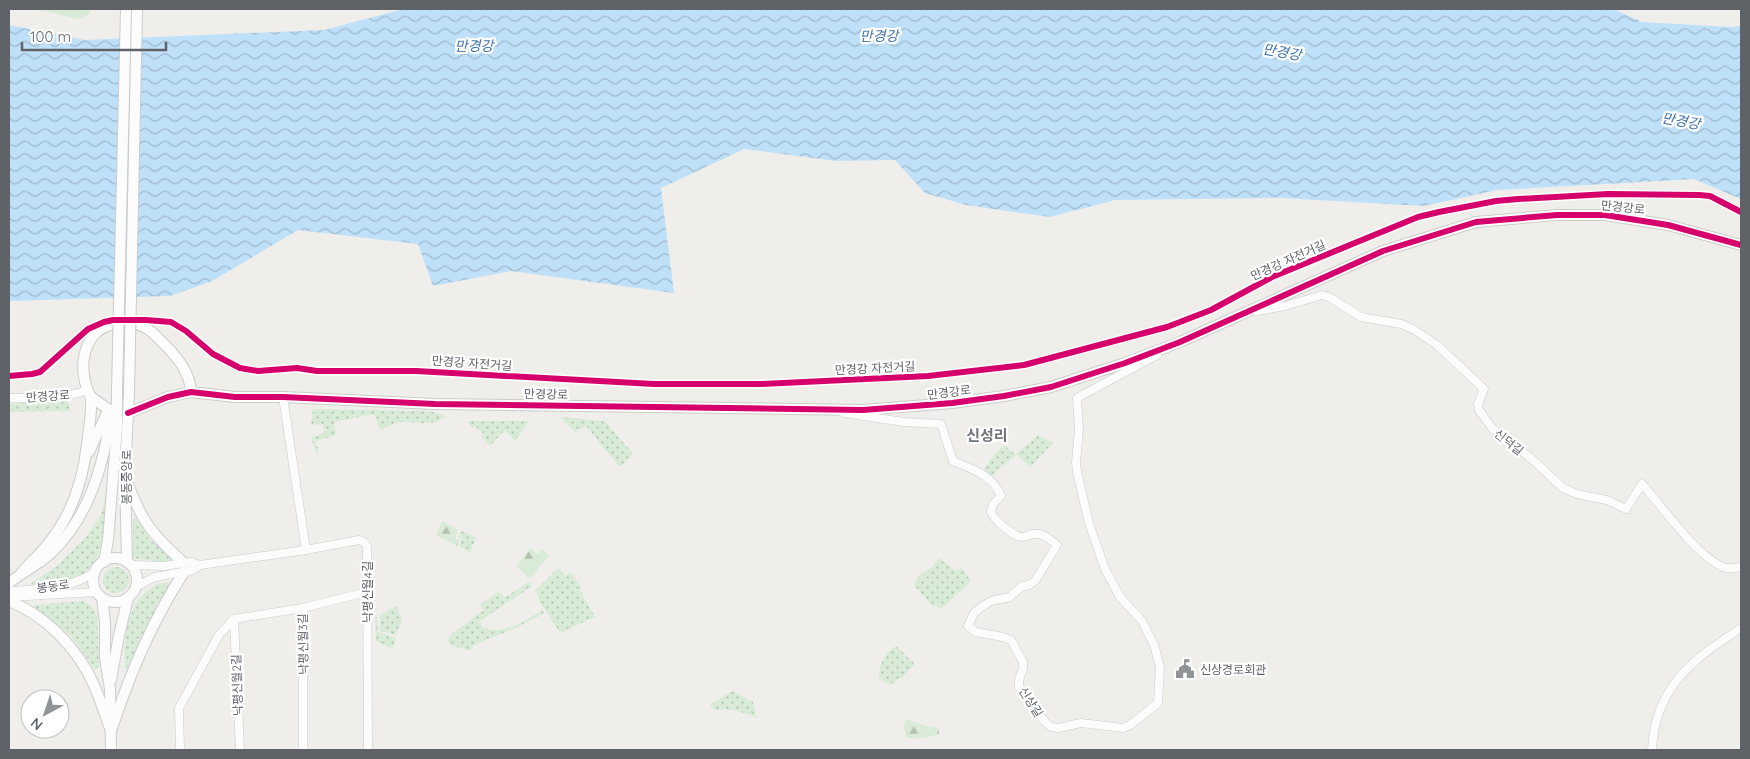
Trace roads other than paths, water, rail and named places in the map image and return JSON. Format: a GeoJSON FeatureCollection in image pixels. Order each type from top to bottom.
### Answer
{"type":"FeatureCollection","features":[{"type":"Feature","properties":{"kind":"street"},"geometry":{"type":"LineString","coordinates":[[22,572],[39,563],[52,552],[78,519],[87,504],[96,482],[117,391],[126,9]]}},
{"type":"Feature","properties":{"kind":"street","name":"봉동중앙로"},"geometry":{"type":"LineString","coordinates":[[137,9],[130,392],[125,474],[129,563],[137,578],[137,586]]}},
{"type":"Feature","properties":{"kind":"street","name":"만경강로"},"geometry":{"type":"LineString","coordinates":[[128,413],[168,397],[191,392],[235,397],[284,397],[435,404],[824,410],[918,407],[1004,396],[1066,382],[1125,364],[1250,312],[1383,251],[1444,230],[1488,220],[1582,215],[1623,217],[1668,225],[1741,245]]}},
{"type":"Feature","properties":{"kind":"street","name":"신덕길"},"geometry":{"type":"LineString","coordinates":[[1250,312],[1285,306],[1322,295],[1329,297],[1360,317],[1401,324],[1413,329],[1437,345],[1484,389],[1478,404],[1479,410],[1492,428],[1563,488],[1577,494],[1607,500],[1626,510],[1642,484],[1691,542],[1711,560],[1728,568],[1741,567]]}},
{"type":"Feature","properties":{"kind":"street"},"geometry":{"type":"LineString","coordinates":[[9,583],[48,545],[67,516],[77,493],[85,460],[89,431],[89,394],[83,374],[84,360],[88,344],[95,334],[104,326],[123,322],[144,327],[170,350],[186,372],[191,381],[191,392]]}},
{"type":"Feature","properties":{"kind":"street","name":"신상길"},"geometry":{"type":"LineString","coordinates":[[824,410],[876,419],[941,424],[954,461],[981,472],[998,489],[1001,496],[993,504],[991,512],[995,520],[1018,536],[1043,535],[1052,540],[1056,546],[1035,581],[1029,585],[1021,586],[1010,597],[991,601],[980,608],[974,613],[968,626],[976,632],[1011,640],[1023,662],[1019,687],[1045,722],[1051,727],[1058,728],[1081,723],[1123,728],[1130,725],[1158,703],[1160,666],[1154,645],[1142,621],[1120,596],[1093,539],[1077,472],[1078,428],[1076,398],[1180,342]]}},
{"type":"Feature","properties":{"kind":"street"},"geometry":{"type":"LineString","coordinates":[[89,394],[113,408]]}},
{"type":"Feature","properties":{"kind":"street","name":"만경강로"},"geometry":{"type":"LineString","coordinates":[[9,398],[48,398],[89,394]]}},
{"type":"Feature","properties":{"kind":"street"},"geometry":{"type":"LineString","coordinates":[[284,397],[306,550]]}},
{"type":"Feature","properties":{"kind":"street"},"geometry":{"type":"LineString","coordinates":[[85,460],[103,423],[113,408]]}},
{"type":"Feature","properties":{"kind":"street","name":"봉동중앙로"},"geometry":{"type":"LineString","coordinates":[[104,562],[108,540],[113,408]]}},
{"type":"Feature","properties":{"kind":"street"},"geometry":{"type":"LineString","coordinates":[[111,731],[140,652],[184,568],[149,529],[137,508],[125,474]]}},
{"type":"Feature","properties":{"kind":"street","name":"낙평신월4길"},"geometry":{"type":"LineString","coordinates":[[129,563],[193,570],[200,565],[306,550],[359,540],[364,542],[367,546],[368,750]]}},
{"type":"Feature","properties":{"kind":"street"},"geometry":{"type":"LineString","coordinates":[[111,750],[110,688],[105,658],[105,622],[100,595],[94,586],[95,572],[104,562],[111,559],[119,559],[129,563]]}},
{"type":"Feature","properties":{"kind":"street","name":"낙평신월4길"},"geometry":{"type":"LineString","coordinates":[[137,586],[155,577],[184,568]]}},
{"type":"Feature","properties":{"kind":"street","name":"봉동로"},"geometry":{"type":"LineString","coordinates":[[9,593],[13,591],[61,587],[85,579],[95,572]]}},
{"type":"Feature","properties":{"kind":"street"},"geometry":{"type":"LineString","coordinates":[[110,688],[119,634],[128,598],[137,586]]}},
{"type":"Feature","properties":{"kind":"street"},"geometry":{"type":"LineString","coordinates":[[303,608],[367,592]]}},
{"type":"Feature","properties":{"kind":"street"},"geometry":{"type":"LineString","coordinates":[[100,595],[115,602],[128,598]]}},
{"type":"Feature","properties":{"kind":"street","name":"봉동로"},"geometry":{"type":"LineString","coordinates":[[9,597],[100,595]]}},
{"type":"Feature","properties":{"kind":"street"},"geometry":{"type":"LineString","coordinates":[[9,601],[38,616],[70,646],[88,673],[111,731]]}},
{"type":"Feature","properties":{"kind":"street","name":"낙평신월3길"},"geometry":{"type":"LineString","coordinates":[[234,619],[303,608],[303,750]]}},
{"type":"Feature","properties":{"kind":"street"},"geometry":{"type":"LineString","coordinates":[[180,750],[179,708],[219,635],[234,619]]}},
{"type":"Feature","properties":{"kind":"street","name":"낙평신월2길"},"geometry":{"type":"LineString","coordinates":[[234,619],[240,750]]}},
{"type":"Feature","properties":{"kind":"street"},"geometry":{"type":"LineString","coordinates":[[1652,750],[1658,714],[1670,688],[1691,664],[1741,628]]}},
{"type":"Feature","properties":{"kind":"water","name":"만경강"},"geometry":{"type":"Polygon","coordinates":[[[404,9],[1613,9],[1642,22],[1741,26],[1741,199],[1694,179],[1497,190],[1424,206],[1281,198],[1115,200],[1050,217],[966,205],[925,193],[895,160],[836,161],[744,149],[661,188],[674,293],[511,271],[433,286],[418,244],[298,230],[212,281],[170,296],[9,301],[9,25],[85,40],[324,30],[404,9]]]}},
{"type":"Feature","properties":{"kind":"place","name":"신상경로회관"},"geometry":{"type":"Point","coordinates":[1185,669]}},
{"type":"Feature","properties":{"kind":"district","name":"신성리"},"geometry":{"type":"Point","coordinates":[987,435]}}]}
